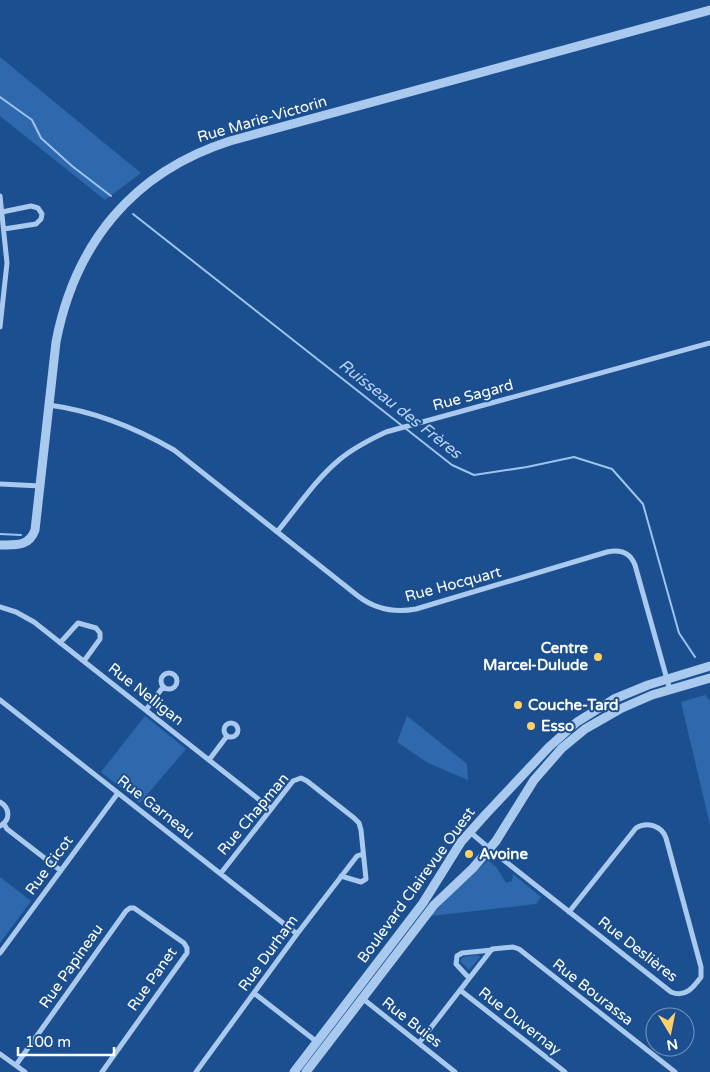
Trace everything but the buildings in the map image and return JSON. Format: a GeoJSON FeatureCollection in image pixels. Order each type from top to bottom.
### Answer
{"type":"FeatureCollection","features":[{"type":"Feature","properties":{"kind":"street","name":"Rue Marie-Victorin"},"geometry":{"type":"LineString","coordinates":[[0,545],[17,545],[28,542],[36,530],[58,328],[67,296],[80,266],[98,236],[120,209],[147,184],[175,163],[193,154],[230,141],[710,10]]}},
{"type":"Feature","properties":{"kind":"street"},"geometry":{"type":"LineString","coordinates":[[0,196],[7,266],[0,327]]}},
{"type":"Feature","properties":{"kind":"street"},"geometry":{"type":"LineString","coordinates":[[2,212],[31,206],[38,208],[42,214],[41,219],[36,224],[4,229]]}},
{"type":"Feature","properties":{"kind":"street","name":"Rue Sagard"},"geometry":{"type":"LineString","coordinates":[[277,532],[322,476],[339,460],[362,444],[386,432],[710,343]]}},
{"type":"Feature","properties":{"kind":"street","name":"Rue Hocquart"},"geometry":{"type":"LineString","coordinates":[[49,405],[98,417],[153,438],[193,464],[362,599],[380,608],[396,611],[421,608],[614,550],[622,552],[631,558],[635,565],[670,690]]}},
{"type":"Feature","properties":{"kind":"street"},"geometry":{"type":"LineString","coordinates":[[0,484],[41,486]]}},
{"type":"Feature","properties":{"kind":"street","name":"Rue Nelligan"},"geometry":{"type":"LineString","coordinates":[[0,607],[25,616],[272,809]]}},
{"type":"Feature","properties":{"kind":"street"},"geometry":{"type":"LineString","coordinates":[[60,643],[78,623],[99,630],[101,634],[100,639],[84,661]]}},
{"type":"Feature","properties":{"kind":"street","name":"Boulevard Clairevue Ouest"},"geometry":{"type":"LineString","coordinates":[[294,1072],[423,903],[452,855],[470,832],[564,733],[614,699],[666,679],[710,666]]}},
{"type":"Feature","properties":{"kind":"street","name":"Boulevard Clairevue Ouest"},"geometry":{"type":"LineString","coordinates":[[306,1072],[434,905],[490,849],[534,780],[549,761],[586,729],[612,713],[638,701],[710,678]]}},
{"type":"Feature","properties":{"kind":"street"},"geometry":{"type":"LineString","coordinates":[[146,710],[163,687]]}},
{"type":"Feature","properties":{"kind":"street","name":"Rue Garneau"},"geometry":{"type":"LineString","coordinates":[[0,700],[297,934]]}},
{"type":"Feature","properties":{"kind":"street"},"geometry":{"type":"LineString","coordinates":[[564,733],[568,743]]}},
{"type":"Feature","properties":{"kind":"street"},"geometry":{"type":"LineString","coordinates":[[209,760],[227,736]]}},
{"type":"Feature","properties":{"kind":"street","name":"Rue Chapman"},"geometry":{"type":"LineString","coordinates":[[221,873],[294,780],[299,778],[305,779],[357,821],[361,830],[365,880],[361,882],[342,876]]}},
{"type":"Feature","properties":{"kind":"street","name":"Rue Cicot"},"geometry":{"type":"LineString","coordinates":[[0,953],[118,793]]}},
{"type":"Feature","properties":{"kind":"street"},"geometry":{"type":"LineString","coordinates":[[0,802],[4,804],[8,812],[7,820],[2,825],[60,870]]}},
{"type":"Feature","properties":{"kind":"street","name":"Rue Deslières"},"geometry":{"type":"LineString","coordinates":[[470,832],[490,849],[671,992],[684,994],[700,979],[701,967],[666,838],[661,829],[646,824],[636,828],[570,912]]}},
{"type":"Feature","properties":{"kind":"street","name":"Rue Durham"},"geometry":{"type":"LineString","coordinates":[[196,1072],[357,856],[364,854]]}},
{"type":"Feature","properties":{"kind":"street","name":"Rue Papineau"},"geometry":{"type":"LineString","coordinates":[[16,1065],[126,911],[136,908],[184,943],[187,950]]}},
{"type":"Feature","properties":{"kind":"street","name":"Rue Bourassa"},"geometry":{"type":"LineString","coordinates":[[469,978],[456,964],[457,956],[462,953],[511,947],[517,948],[675,1072]]}},
{"type":"Feature","properties":{"kind":"street","name":"Rue Panet"},"geometry":{"type":"LineString","coordinates":[[102,1072],[185,957],[187,950]]}},
{"type":"Feature","properties":{"kind":"street"},"geometry":{"type":"LineString","coordinates":[[418,1043],[492,950]]}},
{"type":"Feature","properties":{"kind":"street","name":"Rue Duvernay"},"geometry":{"type":"LineString","coordinates":[[460,990],[565,1072]]}},
{"type":"Feature","properties":{"kind":"street","name":"Rue Buies"},"geometry":{"type":"LineString","coordinates":[[354,992],[455,1072]]}},
{"type":"Feature","properties":{"kind":"street"},"geometry":{"type":"LineString","coordinates":[[254,993],[324,1047]]}},
{"type":"Feature","properties":{"kind":"street"},"geometry":{"type":"LineString","coordinates":[[0,1054],[25,1072]]}},
{"type":"Feature","properties":{"kind":"shaded area"},"geometry":{"type":"Polygon","coordinates":[[[0,57],[141,173],[105,200],[0,116],[0,57]]]}},
{"type":"Feature","properties":{"kind":"shaded area"},"geometry":{"type":"Polygon","coordinates":[[[705,695],[710,701],[710,825],[681,702],[705,695]]]}},
{"type":"Feature","properties":{"kind":"shaded area"},"geometry":{"type":"Polygon","coordinates":[[[145,716],[186,749],[140,803],[101,772],[145,716]]]}},
{"type":"Feature","properties":{"kind":"shaded area"},"geometry":{"type":"Polygon","coordinates":[[[407,716],[467,764],[468,780],[428,763],[397,742],[407,716]]]}},
{"type":"Feature","properties":{"kind":"shaded area"},"geometry":{"type":"Polygon","coordinates":[[[488,860],[497,868],[506,883],[512,881],[513,874],[541,897],[536,904],[431,916],[449,896],[488,860]]]}},
{"type":"Feature","properties":{"kind":"shaded area"},"geometry":{"type":"Polygon","coordinates":[[[0,877],[31,901],[0,943],[0,877]]]}},
{"type":"Feature","properties":{"kind":"shaded area"},"geometry":{"type":"Polygon","coordinates":[[[479,955],[480,957],[469,970],[460,961],[463,957],[479,955]]]}},
{"type":"Feature","properties":{"kind":"waterway","name":"Ruisseau des Frères"},"geometry":{"type":"LineString","coordinates":[[0,97],[32,120],[41,138],[72,166],[111,196]]}},
{"type":"Feature","properties":{"kind":"waterway","name":"Ruisseau des Frères"},"geometry":{"type":"LineString","coordinates":[[133,214],[452,465],[474,475],[527,467],[574,457],[612,469],[643,504],[679,633],[695,657]]}},
{"type":"Feature","properties":{"kind":"waterway"},"geometry":{"type":"LineString","coordinates":[[0,534],[21,535]]}},
{"type":"Feature","properties":{"kind":"place","name":"Centre Marcel-Dulude"},"geometry":{"type":"Point","coordinates":[598,657]}},
{"type":"Feature","properties":{"kind":"place","name":"Couche-Tard"},"geometry":{"type":"Point","coordinates":[518,705]}},
{"type":"Feature","properties":{"kind":"place","name":"Esso"},"geometry":{"type":"Point","coordinates":[531,726]}},
{"type":"Feature","properties":{"kind":"place","name":"Avoine"},"geometry":{"type":"Point","coordinates":[469,854]}}]}
